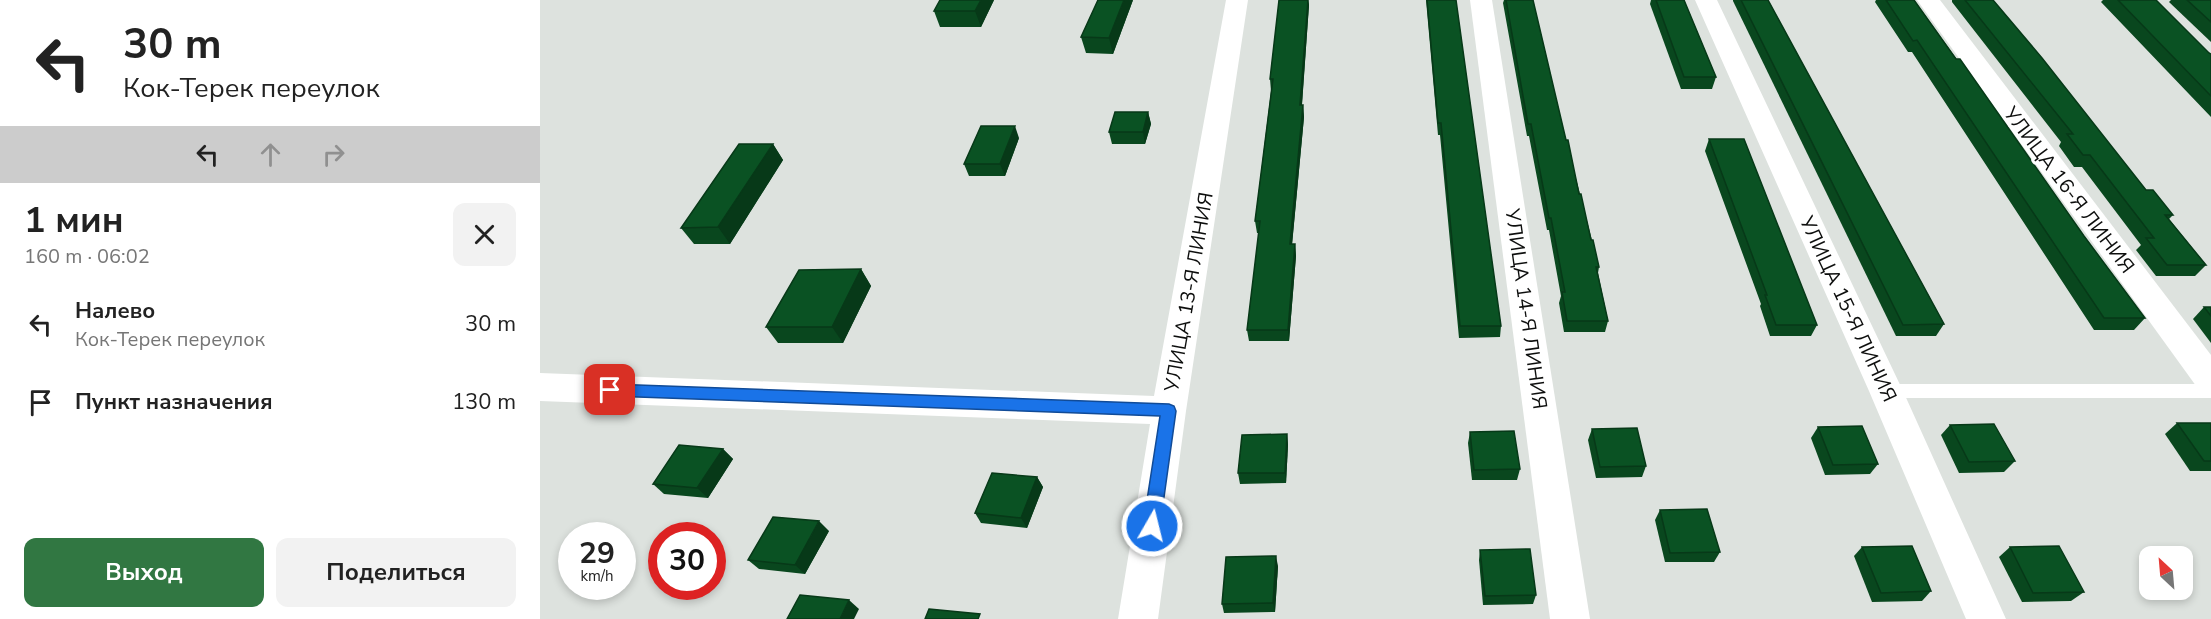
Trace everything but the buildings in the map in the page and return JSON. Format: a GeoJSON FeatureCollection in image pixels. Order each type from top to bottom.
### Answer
{"type":"FeatureCollection","features":[{"type":"Feature","properties":{"kind":"street","name":"УЛИЦА 13-Я ЛИНИЯ"},"geometry":{"type":"LineString","coordinates":[[1138,619],[1169,411],[1237,0]]}},
{"type":"Feature","properties":{"kind":"street","name":"УЛИЦА 14-Я ЛИНИЯ"},"geometry":{"type":"LineString","coordinates":[[1480,0],[1570,619]]}},
{"type":"Feature","properties":{"kind":"street","name":"УЛИЦА 15-Я ЛИНИЯ"},"geometry":{"type":"LineString","coordinates":[[1706,0],[1886,391],[1986,619]]}},
{"type":"Feature","properties":{"kind":"street","name":"УЛИЦА 16-Я ЛИНИЯ"},"geometry":{"type":"LineString","coordinates":[[1928,0],[2211,380]]}},
{"type":"Feature","properties":{"kind":"street"},"geometry":{"type":"LineString","coordinates":[[540,387],[1169,411]]}},
{"type":"Feature","properties":{"kind":"lane"},"geometry":{"type":"LineString","coordinates":[[1886,391],[2211,391]]}},
{"type":"Feature","properties":{"kind":"route"},"geometry":{"type":"LineString","coordinates":[[610,390],[1169,411],[1152,526]]}}]}
